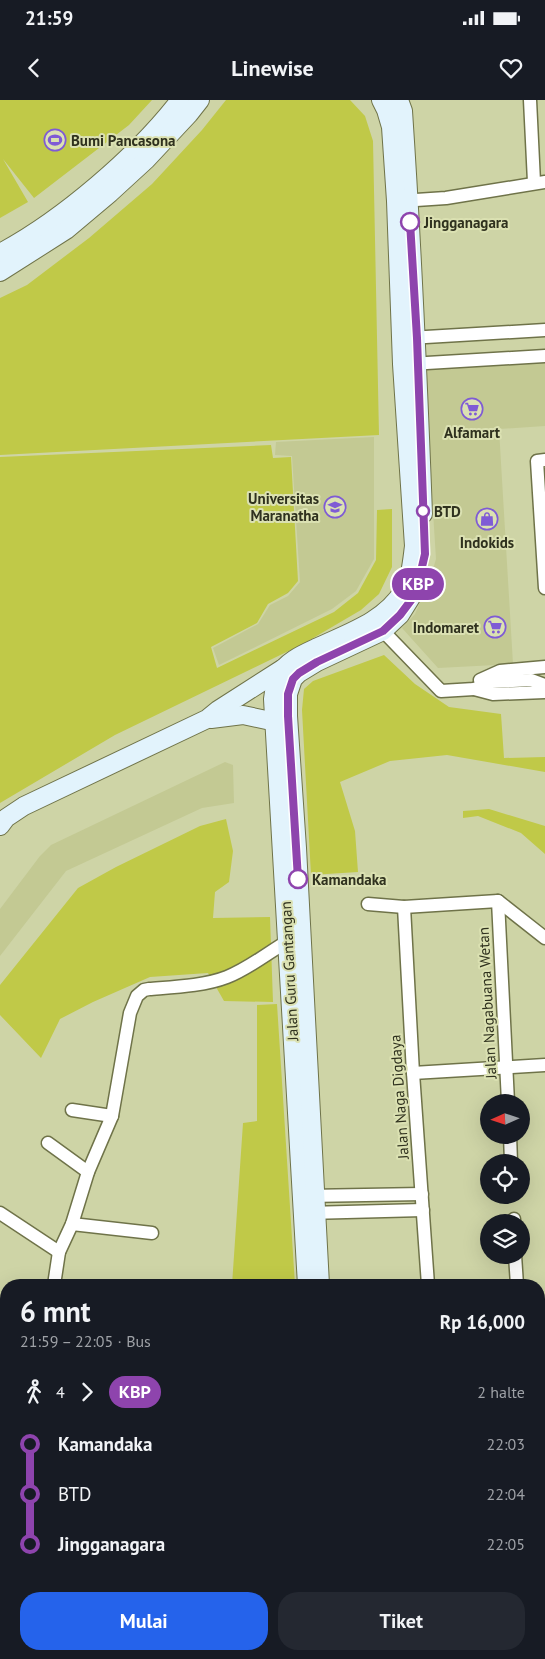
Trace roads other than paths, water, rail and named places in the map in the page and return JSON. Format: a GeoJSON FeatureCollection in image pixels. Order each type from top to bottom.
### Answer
{"type":"FeatureCollection","features":[{"type":"Feature","properties":{"kind":"street"},"geometry":{"type":"LineString","coordinates":[[0,253],[18,244],[56,218],[100,181],[136,149],[180,100]]}},
{"type":"Feature","properties":{"kind":"street"},"geometry":{"type":"LineString","coordinates":[[0,272],[66,230],[110,193],[146,160],[200,100]]}},
{"type":"Feature","properties":{"kind":"street","name":"Jalan Guru Gantangan"},"geometry":{"type":"LineString","coordinates":[[381,100],[391,127],[403,201]]}},
{"type":"Feature","properties":{"kind":"street","name":"Jalan Guru Gantangan"},"geometry":{"type":"LineString","coordinates":[[319,1279],[309,1204],[288,941],[282,723],[293,679],[299,673],[400,615],[412,599],[417,588],[425,554],[410,364],[403,201],[403,111],[398,100]]}},
{"type":"Feature","properties":{"kind":"street"},"geometry":{"type":"LineString","coordinates":[[403,201],[453,197],[540,182],[530,100]]}},
{"type":"Feature","properties":{"kind":"street"},"geometry":{"type":"LineString","coordinates":[[409,338],[545,330]]}},
{"type":"Feature","properties":{"kind":"street"},"geometry":{"type":"LineString","coordinates":[[410,364],[545,356]]}},
{"type":"Feature","properties":{"kind":"street"},"geometry":{"type":"LineString","coordinates":[[541,461],[545,588]]}},
{"type":"Feature","properties":{"kind":"street"},"geometry":{"type":"LineString","coordinates":[[378,626],[441,691],[468,689],[492,682],[545,678]]}},
{"type":"Feature","properties":{"kind":"street","name":"Jalan Guru Gantangan"},"geometry":{"type":"LineString","coordinates":[[306,1279],[309,1204],[282,723],[273,699],[274,688],[279,676],[294,660],[309,652],[378,626]]}},
{"type":"Feature","properties":{"kind":"street"},"geometry":{"type":"LineString","coordinates":[[0,826],[10,814],[24,806],[207,719],[286,667]]}},
{"type":"Feature","properties":{"kind":"street"},"geometry":{"type":"LineString","coordinates":[[468,689],[500,671],[545,667]]}},
{"type":"Feature","properties":{"kind":"street"},"geometry":{"type":"LineString","coordinates":[[531,680],[545,685]]}},
{"type":"Feature","properties":{"kind":"street"},"geometry":{"type":"LineString","coordinates":[[468,689],[493,694],[545,692]]}},
{"type":"Feature","properties":{"kind":"street"},"geometry":{"type":"LineString","coordinates":[[207,719],[243,715],[282,723]]}},
{"type":"Feature","properties":{"kind":"street"},"geometry":{"type":"LineString","coordinates":[[368,904],[404,907],[498,901],[545,938]]}},
{"type":"Feature","properties":{"kind":"street","name":"Jalan Nagabuana Wetan"},"geometry":{"type":"LineString","coordinates":[[498,901],[508,1094]]}},
{"type":"Feature","properties":{"kind":"street","name":"Jalan Naga Digdaya"},"geometry":{"type":"LineString","coordinates":[[404,907],[428,1279]]}},
{"type":"Feature","properties":{"kind":"street"},"geometry":{"type":"LineString","coordinates":[[55,1279],[59,1252],[72,1224],[88,1172],[112,1116],[130,1012],[137,996],[149,988],[210,982],[225,978],[288,941]]}},
{"type":"Feature","properties":{"kind":"street"},"geometry":{"type":"LineString","coordinates":[[413,1072],[545,1065]]}},
{"type":"Feature","properties":{"kind":"street"},"geometry":{"type":"LineString","coordinates":[[72,1110],[112,1116]]}},
{"type":"Feature","properties":{"kind":"street"},"geometry":{"type":"LineString","coordinates":[[48,1143],[88,1172]]}},
{"type":"Feature","properties":{"kind":"street"},"geometry":{"type":"LineString","coordinates":[[309,1204],[422,1194]]}},
{"type":"Feature","properties":{"kind":"street"},"geometry":{"type":"LineString","coordinates":[[309,1204],[423,1210]]}},
{"type":"Feature","properties":{"kind":"street"},"geometry":{"type":"LineString","coordinates":[[0,1213],[59,1252]]}},
{"type":"Feature","properties":{"kind":"street"},"geometry":{"type":"LineString","coordinates":[[72,1224],[152,1233]]}},
{"type":"Feature","properties":{"kind":"street"},"geometry":{"type":"LineString","coordinates":[[516,1264],[517,1279]]}},
{"type":"Feature","properties":{"kind":"place","name":"Bumi Pancasona"},"geometry":{"type":"Point","coordinates":[55,140]}},
{"type":"Feature","properties":{"kind":"place","name":"Jingganagara"},"geometry":{"type":"Point","coordinates":[410,222]}},
{"type":"Feature","properties":{"kind":"place","name":"Alfamart"},"geometry":{"type":"Point","coordinates":[472,409]}},
{"type":"Feature","properties":{"kind":"place","name":"Universitas Maranatha"},"geometry":{"type":"Point","coordinates":[335,507]}},
{"type":"Feature","properties":{"kind":"place","name":"BTD"},"geometry":{"type":"Point","coordinates":[423,511]}},
{"type":"Feature","properties":{"kind":"place","name":"Indokids"},"geometry":{"type":"Point","coordinates":[487,519]}},
{"type":"Feature","properties":{"kind":"place","name":"Indomaret"},"geometry":{"type":"Point","coordinates":[495,627]}},
{"type":"Feature","properties":{"kind":"place","name":"Kamandaka"},"geometry":{"type":"Point","coordinates":[298,879]}}]}
